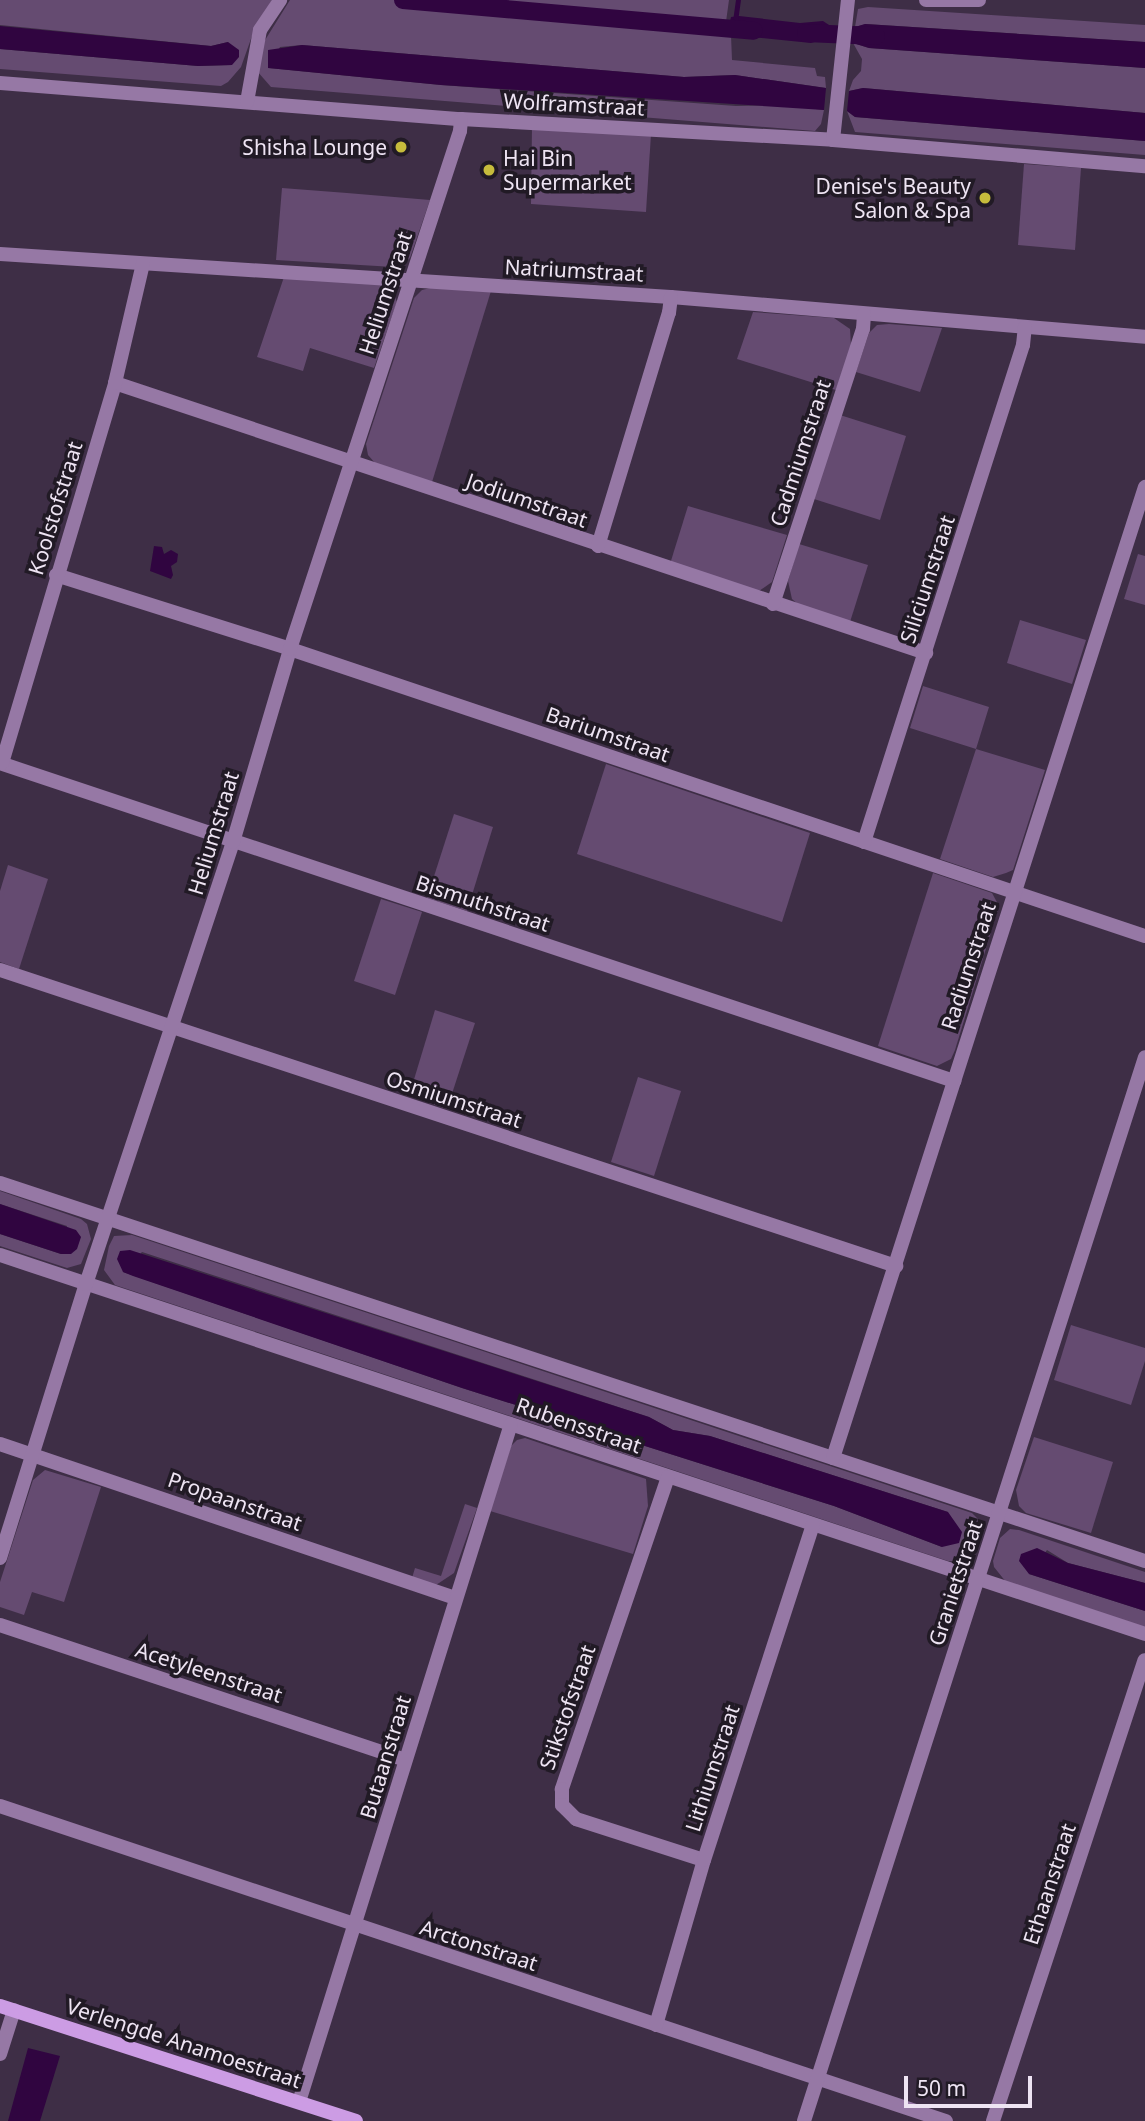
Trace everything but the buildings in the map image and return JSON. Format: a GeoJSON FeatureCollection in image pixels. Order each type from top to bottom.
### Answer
{"type":"FeatureCollection","features":[{"type":"Feature","properties":{"kind":"street"},"geometry":{"type":"LineString","coordinates":[[247,102],[260,30],[280,0]]}},
{"type":"Feature","properties":{"kind":"street"},"geometry":{"type":"LineString","coordinates":[[926,0],[979,0]]}},
{"type":"Feature","properties":{"kind":"street"},"geometry":{"type":"LineString","coordinates":[[833,140],[847,7]]}},
{"type":"Feature","properties":{"kind":"street","name":"Wolframstraat"},"geometry":{"type":"LineString","coordinates":[[0,83],[461,119],[833,140],[1145,166]]}},
{"type":"Feature","properties":{"kind":"street","name":"Heliumstraat"},"geometry":{"type":"LineString","coordinates":[[0,1558],[86,1284],[110,1219],[233,842],[290,649],[411,281],[461,119]]}},
{"type":"Feature","properties":{"kind":"street","name":"Natriumstraat"},"geometry":{"type":"LineString","coordinates":[[0,254],[671,297],[1145,337]]}},
{"type":"Feature","properties":{"kind":"street","name":"Koolstofstraat"},"geometry":{"type":"LineString","coordinates":[[1,763],[115,383],[143,264]]}},
{"type":"Feature","properties":{"kind":"street"},"geometry":{"type":"LineString","coordinates":[[598,546],[669,313],[671,297]]}},
{"type":"Feature","properties":{"kind":"street","name":"Cadmiumstraat"},"geometry":{"type":"LineString","coordinates":[[773,604],[863,329],[864,314]]}},
{"type":"Feature","properties":{"kind":"street","name":"Siliciumstraat"},"geometry":{"type":"LineString","coordinates":[[864,842],[1023,345],[1025,327]]}},
{"type":"Feature","properties":{"kind":"street","name":"Jodiumstraat"},"geometry":{"type":"LineString","coordinates":[[115,383],[926,653]]}},
{"type":"Feature","properties":{"kind":"street","name":"Radiumstraat"},"geometry":{"type":"LineString","coordinates":[[833,1458],[1014,892],[1107,614],[1145,487]]}},
{"type":"Feature","properties":{"kind":"street","name":"Bariumstraat"},"geometry":{"type":"LineString","coordinates":[[56,575],[290,649],[1145,936]]}},
{"type":"Feature","properties":{"kind":"street","name":"Bismuthstraat"},"geometry":{"type":"LineString","coordinates":[[1,763],[954,1081]]}},
{"type":"Feature","properties":{"kind":"street","name":"Osmiumstraat"},"geometry":{"type":"LineString","coordinates":[[0,970],[896,1266]]}},
{"type":"Feature","properties":{"kind":"street","name":"Granietstraat"},"geometry":{"type":"LineString","coordinates":[[804,2121],[1145,1057]]}},
{"type":"Feature","properties":{"kind":"street"},"geometry":{"type":"LineString","coordinates":[[0,1183],[1145,1561]]}},
{"type":"Feature","properties":{"kind":"street","name":"Rubensstraat"},"geometry":{"type":"LineString","coordinates":[[0,1255],[1145,1634]]}},
{"type":"Feature","properties":{"kind":"street","name":"Butaanstraat"},"geometry":{"type":"LineString","coordinates":[[299,2102],[511,1424]]}},
{"type":"Feature","properties":{"kind":"street","name":"Propaanstraat"},"geometry":{"type":"LineString","coordinates":[[0,1444],[456,1598]]}},
{"type":"Feature","properties":{"kind":"street","name":"Stikstofstraat"},"geometry":{"type":"LineString","coordinates":[[667,1477],[562,1789],[562,1805],[576,1819],[704,1860]]}},
{"type":"Feature","properties":{"kind":"street","name":"Lithiumstraat"},"geometry":{"type":"LineString","coordinates":[[656,2025],[704,1860],[813,1525]]}},
{"type":"Feature","properties":{"kind":"street","name":"Acetyleenstraat"},"geometry":{"type":"LineString","coordinates":[[0,1625],[405,1760]]}},
{"type":"Feature","properties":{"kind":"street","name":"Ethaanstraat"},"geometry":{"type":"LineString","coordinates":[[993,2121],[1145,1660]]}},
{"type":"Feature","properties":{"kind":"street","name":"Arctonstraat"},"geometry":{"type":"LineString","coordinates":[[0,1806],[946,2121]]}},
{"type":"Feature","properties":{"kind":"street"},"geometry":{"type":"LineString","coordinates":[[0,2054],[7,2008]]}},
{"type":"Feature","properties":{"kind":"street","name":"Verlengde Anamoestraat"},"geometry":{"type":"LineString","coordinates":[[7,2008],[356,2121]]}},
{"type":"Feature","properties":{"kind":"shaded area"},"geometry":{"type":"Polygon","coordinates":[[[0,0],[272,0],[252,36],[241,67],[221,86],[0,69],[0,49],[198,66],[232,65],[228,42],[211,46],[0,25],[0,0]]]}},
{"type":"Feature","properties":{"kind":"shaded area"},"geometry":{"type":"Polygon","coordinates":[[[290,0],[729,0],[725,29],[731,35],[732,60],[815,68],[817,76],[825,77],[826,88],[735,75],[684,77],[302,45],[280,47],[269,68],[441,85],[736,106],[783,105],[824,110],[821,124],[815,131],[271,87],[257,71],[262,45],[290,0]]]}},
{"type":"Feature","properties":{"kind":"shaded area"},"geometry":{"type":"Polygon","coordinates":[[[868,7],[1145,25],[1145,42],[866,24],[855,27],[858,9],[868,7]]]}},
{"type":"Feature","properties":{"kind":"shaded area"},"geometry":{"type":"Polygon","coordinates":[[[731,17],[800,23],[823,21],[832,27],[829,38],[811,43],[731,35],[731,17]]]}},
{"type":"Feature","properties":{"kind":"shaded area"},"geometry":{"type":"Polygon","coordinates":[[[865,24],[1145,42],[1145,68],[869,48],[853,43],[855,27],[865,24]]]}},
{"type":"Feature","properties":{"kind":"shaded area"},"geometry":{"type":"Polygon","coordinates":[[[0,26],[211,46],[228,42],[239,50],[239,57],[232,65],[198,66],[0,49],[0,26]]]}},
{"type":"Feature","properties":{"kind":"shaded area"},"geometry":{"type":"Polygon","coordinates":[[[853,43],[869,48],[1145,68],[1145,113],[863,88],[849,91],[853,80],[861,71],[862,59],[853,43]]]}},
{"type":"Feature","properties":{"kind":"shaded area"},"geometry":{"type":"Polygon","coordinates":[[[302,45],[684,77],[735,75],[826,88],[824,110],[441,85],[268,68],[268,50],[302,45]]]}},
{"type":"Feature","properties":{"kind":"shaded area"},"geometry":{"type":"Polygon","coordinates":[[[863,88],[1145,113],[1145,141],[855,117],[847,111],[849,91],[863,88]]]}},
{"type":"Feature","properties":{"kind":"shaded area"},"geometry":{"type":"Polygon","coordinates":[[[847,111],[855,117],[1145,141],[1145,155],[855,132],[847,111]]]}},
{"type":"Feature","properties":{"kind":"shaded area"},"geometry":{"type":"Polygon","coordinates":[[[532,126],[651,134],[646,212],[531,204],[532,126]]]}},
{"type":"Feature","properties":{"kind":"shaded area"},"geometry":{"type":"Polygon","coordinates":[[[1024,164],[1081,168],[1075,250],[1018,245],[1024,164]]]}},
{"type":"Feature","properties":{"kind":"shaded area"},"geometry":{"type":"Polygon","coordinates":[[[282,188],[430,200],[410,258],[403,264],[394,267],[276,260],[282,188]]]}},
{"type":"Feature","properties":{"kind":"shaded area"},"geometry":{"type":"Polygon","coordinates":[[[285,274],[387,284],[392,289],[397,302],[374,368],[310,348],[303,371],[257,357],[285,274]]]}},
{"type":"Feature","properties":{"kind":"shaded area"},"geometry":{"type":"Polygon","coordinates":[[[434,287],[491,291],[432,482],[375,463],[368,455],[366,444],[414,298],[422,290],[434,287]]]}},
{"type":"Feature","properties":{"kind":"shaded area"},"geometry":{"type":"Polygon","coordinates":[[[753,312],[834,318],[850,329],[851,346],[836,390],[737,359],[753,312]]]}},
{"type":"Feature","properties":{"kind":"shaded area"},"geometry":{"type":"Polygon","coordinates":[[[877,325],[942,328],[920,392],[856,372],[869,333],[877,325]]]}},
{"type":"Feature","properties":{"kind":"shaded area"},"geometry":{"type":"Polygon","coordinates":[[[840,415],[906,436],[880,520],[814,499],[840,415]]]}},
{"type":"Feature","properties":{"kind":"shaded area"},"geometry":{"type":"Polygon","coordinates":[[[688,506],[787,535],[772,582],[759,591],[670,564],[688,506]]]}},
{"type":"Feature","properties":{"kind":"shaded area"},"geometry":{"type":"Polygon","coordinates":[[[799,544],[868,565],[850,622],[800,606],[792,599],[788,581],[799,544]]]}},
{"type":"Feature","properties":{"kind":"shaded area"},"geometry":{"type":"Polygon","coordinates":[[[154,546],[162,547],[164,554],[171,550],[178,554],[177,562],[171,566],[171,579],[150,571],[154,546]]]}},
{"type":"Feature","properties":{"kind":"shaded area"},"geometry":{"type":"Polygon","coordinates":[[[1138,554],[1145,556],[1145,605],[1124,599],[1138,554]]]}},
{"type":"Feature","properties":{"kind":"shaded area"},"geometry":{"type":"Polygon","coordinates":[[[1020,620],[1086,640],[1072,684],[1007,663],[1020,620]]]}},
{"type":"Feature","properties":{"kind":"shaded area"},"geometry":{"type":"Polygon","coordinates":[[[923,686],[989,707],[976,749],[910,728],[923,686]]]}},
{"type":"Feature","properties":{"kind":"shaded area"},"geometry":{"type":"Polygon","coordinates":[[[976,749],[1045,770],[1013,870],[993,877],[940,859],[976,749]]]}},
{"type":"Feature","properties":{"kind":"shaded area"},"geometry":{"type":"Polygon","coordinates":[[[606,764],[810,833],[782,922],[577,854],[606,764]]]}},
{"type":"Feature","properties":{"kind":"shaded area"},"geometry":{"type":"Polygon","coordinates":[[[454,814],[493,827],[467,911],[427,898],[454,814]]]}},
{"type":"Feature","properties":{"kind":"shaded area"},"geometry":{"type":"Polygon","coordinates":[[[8,865],[48,879],[19,969],[0,962],[0,891],[8,865]]]}},
{"type":"Feature","properties":{"kind":"shaded area"},"geometry":{"type":"Polygon","coordinates":[[[933,873],[992,893],[999,906],[955,1050],[951,1059],[937,1066],[878,1046],[933,873]]]}},
{"type":"Feature","properties":{"kind":"shaded area"},"geometry":{"type":"Polygon","coordinates":[[[381,899],[422,912],[395,995],[354,981],[381,899]]]}},
{"type":"Feature","properties":{"kind":"shaded area"},"geometry":{"type":"Polygon","coordinates":[[[435,1010],[475,1023],[447,1109],[409,1096],[435,1010]]]}},
{"type":"Feature","properties":{"kind":"shaded area"},"geometry":{"type":"Polygon","coordinates":[[[638,1077],[681,1091],[654,1176],[611,1162],[638,1077]]]}},
{"type":"Feature","properties":{"kind":"shaded area"},"geometry":{"type":"Polygon","coordinates":[[[0,1191],[81,1219],[87,1224],[91,1239],[81,1264],[67,1268],[0,1246],[0,1234],[61,1254],[67,1226],[0,1204],[0,1191]]]}},
{"type":"Feature","properties":{"kind":"shaded area"},"geometry":{"type":"Polygon","coordinates":[[[0,1204],[76,1230],[81,1237],[77,1249],[71,1254],[61,1254],[0,1234],[0,1204]]]}},
{"type":"Feature","properties":{"kind":"shaded area"},"geometry":{"type":"Polygon","coordinates":[[[132,1235],[972,1513],[982,1523],[975,1553],[962,1561],[948,1561],[115,1285],[104,1270],[114,1236],[132,1235]],[[142,1252],[123,1272],[462,1388],[834,1506],[942,1547],[948,1512],[710,1436],[673,1430],[649,1417],[142,1252]]]}},
{"type":"Feature","properties":{"kind":"shaded area"},"geometry":{"type":"Polygon","coordinates":[[[130,1250],[649,1417],[673,1430],[710,1436],[948,1512],[962,1532],[959,1543],[942,1547],[834,1506],[462,1388],[133,1276],[123,1272],[117,1259],[120,1251],[130,1250]]]}},
{"type":"Feature","properties":{"kind":"shaded area"},"geometry":{"type":"Polygon","coordinates":[[[1071,1325],[1145,1348],[1145,1361],[1131,1405],[1054,1380],[1071,1325]]]}},
{"type":"Feature","properties":{"kind":"shaded area"},"geometry":{"type":"Polygon","coordinates":[[[1034,1437],[1113,1462],[1091,1533],[1026,1513],[1019,1506],[1016,1490],[1034,1437]]]}},
{"type":"Feature","properties":{"kind":"shaded area"},"geometry":{"type":"Polygon","coordinates":[[[525,1438],[646,1479],[648,1506],[633,1554],[490,1511],[511,1446],[517,1440],[525,1438]]]}},
{"type":"Feature","properties":{"kind":"shaded area"},"geometry":{"type":"Polygon","coordinates":[[[45,1470],[101,1487],[64,1602],[32,1592],[24,1615],[0,1607],[0,1582],[33,1480],[45,1470]]]}},
{"type":"Feature","properties":{"kind":"shaded area"},"geometry":{"type":"Polygon","coordinates":[[[465,1504],[477,1508],[454,1573],[436,1585],[412,1578],[415,1568],[441,1576],[465,1504]]]}},
{"type":"Feature","properties":{"kind":"shaded area"},"geometry":{"type":"Polygon","coordinates":[[[1010,1529],[1145,1572],[1145,1583],[1068,1563],[1047,1550],[1029,1574],[1145,1611],[1145,1628],[1006,1582],[994,1567],[993,1561],[1000,1538],[1010,1529]]]}},
{"type":"Feature","properties":{"kind":"shaded area"},"geometry":{"type":"Polygon","coordinates":[[[1037,1548],[1068,1563],[1145,1583],[1145,1611],[1029,1574],[1019,1561],[1021,1554],[1037,1548]]]}},
{"type":"Feature","properties":{"kind":"shaded area"},"geometry":{"type":"Polygon","coordinates":[[[28,2048],[60,2056],[40,2121],[8,2121],[28,2048]]]}},
{"type":"Feature","properties":{"kind":"waterway"},"geometry":{"type":"LineString","coordinates":[[403,0],[754,31]]}},
{"type":"Feature","properties":{"kind":"waterway"},"geometry":{"type":"LineString","coordinates":[[735,21],[738,0]]}},
{"type":"Feature","properties":{"kind":"waterway"},"geometry":{"type":"LineString","coordinates":[[806,33],[876,36]]}},
{"type":"Feature","properties":{"kind":"place","name":"Shisha Lounge"},"geometry":{"type":"Point","coordinates":[401,147]}},
{"type":"Feature","properties":{"kind":"place","name":"Hai Bin Supermarket"},"geometry":{"type":"Point","coordinates":[489,170]}},
{"type":"Feature","properties":{"kind":"place","name":"Denise's Beauty Salon & Spa"},"geometry":{"type":"Point","coordinates":[985,198]}}]}
